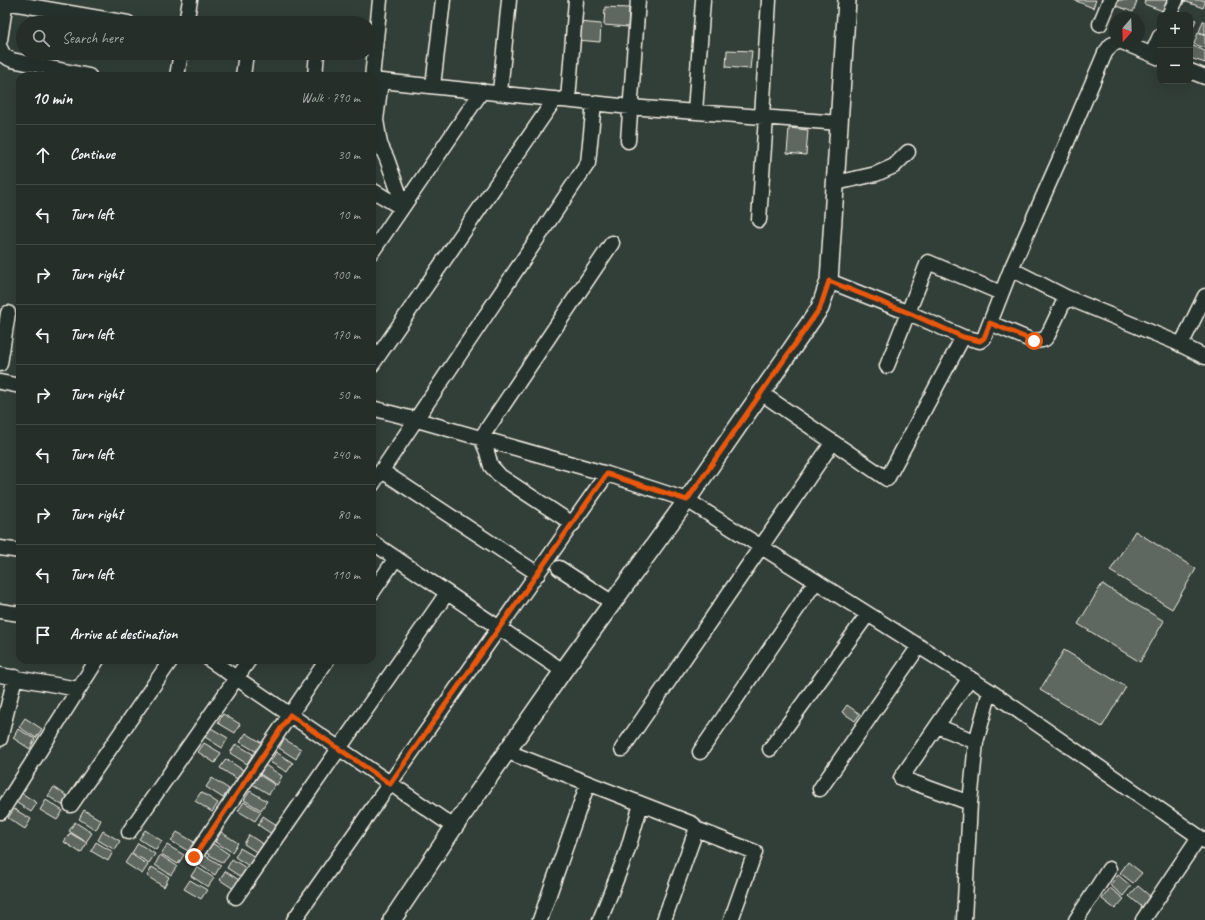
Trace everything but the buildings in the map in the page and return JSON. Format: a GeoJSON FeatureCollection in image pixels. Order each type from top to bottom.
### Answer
{"type":"FeatureCollection","features":[{"type":"Feature","properties":{"kind":"main road"},"geometry":{"type":"LineString","coordinates":[[392,920],[454,827],[508,752],[563,671],[687,500],[820,308],[829,281],[847,0]]}},
{"type":"Feature","properties":{"kind":"street"},"geometry":{"type":"LineString","coordinates":[[187,16],[190,0]]}},
{"type":"Feature","properties":{"kind":"street"},"geometry":{"type":"LineString","coordinates":[[376,72],[380,0]]}},
{"type":"Feature","properties":{"kind":"street"},"geometry":{"type":"LineString","coordinates":[[433,86],[443,0]]}},
{"type":"Feature","properties":{"kind":"street"},"geometry":{"type":"LineString","coordinates":[[500,92],[509,0]]}},
{"type":"Feature","properties":{"kind":"street"},"geometry":{"type":"LineString","coordinates":[[376,360],[561,100],[576,0]]}},
{"type":"Feature","properties":{"kind":"street"},"geometry":{"type":"LineString","coordinates":[[628,141],[638,0]]}},
{"type":"Feature","properties":{"kind":"street"},"geometry":{"type":"LineString","coordinates":[[694,112],[704,0]]}},
{"type":"Feature","properties":{"kind":"street"},"geometry":{"type":"LineString","coordinates":[[759,220],[769,0]]}},
{"type":"Feature","properties":{"kind":"street"},"geometry":{"type":"LineString","coordinates":[[1100,24],[1110,0]]}},
{"type":"Feature","properties":{"kind":"street"},"geometry":{"type":"LineString","coordinates":[[1170,12],[1176,0]]}},
{"type":"Feature","properties":{"kind":"street"},"geometry":{"type":"LineString","coordinates":[[0,40],[6,1],[89,16]]}},
{"type":"Feature","properties":{"kind":"street"},"geometry":{"type":"LineString","coordinates":[[1145,45],[1157,47]]}},
{"type":"Feature","properties":{"kind":"street"},"geometry":{"type":"LineString","coordinates":[[0,48],[4,56],[12,60],[70,72]]}},
{"type":"Feature","properties":{"kind":"street"},"geometry":{"type":"LineString","coordinates":[[829,281],[909,313],[963,337],[980,341],[984,338],[1010,269],[1065,147],[1105,53],[1109,48]]}},
{"type":"Feature","properties":{"kind":"street"},"geometry":{"type":"LineString","coordinates":[[179,72],[180,60]]}},
{"type":"Feature","properties":{"kind":"street"},"geometry":{"type":"LineString","coordinates":[[244,72],[245,60]]}},
{"type":"Feature","properties":{"kind":"street"},"geometry":{"type":"LineString","coordinates":[[315,72],[316,60]]}},
{"type":"Feature","properties":{"kind":"street"},"geometry":{"type":"LineString","coordinates":[[1193,72],[1205,77]]}},
{"type":"Feature","properties":{"kind":"street"},"geometry":{"type":"LineString","coordinates":[[376,80],[482,92],[500,92],[630,107],[840,123]]}},
{"type":"Feature","properties":{"kind":"street"},"geometry":{"type":"LineString","coordinates":[[376,245],[399,206],[482,92]]}},
{"type":"Feature","properties":{"kind":"street"},"geometry":{"type":"LineString","coordinates":[[376,479],[588,163],[594,103]]}},
{"type":"Feature","properties":{"kind":"street"},"geometry":{"type":"LineString","coordinates":[[376,128],[380,144],[400,196],[399,206]]}},
{"type":"Feature","properties":{"kind":"street"},"geometry":{"type":"LineString","coordinates":[[836,183],[876,174],[894,166],[908,152]]}},
{"type":"Feature","properties":{"kind":"street"},"geometry":{"type":"LineString","coordinates":[[376,192],[399,206]]}},
{"type":"Feature","properties":{"kind":"street"},"geometry":{"type":"LineString","coordinates":[[481,438],[612,243]]}},
{"type":"Feature","properties":{"kind":"street"},"geometry":{"type":"LineString","coordinates":[[887,366],[928,262],[1001,293]]}},
{"type":"Feature","properties":{"kind":"street"},"geometry":{"type":"LineString","coordinates":[[1010,269],[1066,297],[1205,356]]}},
{"type":"Feature","properties":{"kind":"street"},"geometry":{"type":"LineString","coordinates":[[1181,345],[1205,296]]}},
{"type":"Feature","properties":{"kind":"street"},"geometry":{"type":"LineString","coordinates":[[990,323],[1034,341],[1046,339],[1066,297]]}},
{"type":"Feature","properties":{"kind":"street"},"geometry":{"type":"LineString","coordinates":[[0,364],[9,313]]}},
{"type":"Feature","properties":{"kind":"street"},"geometry":{"type":"LineString","coordinates":[[761,393],[887,479],[963,337]]}},
{"type":"Feature","properties":{"kind":"street"},"geometry":{"type":"LineString","coordinates":[[0,382],[16,385]]}},
{"type":"Feature","properties":{"kind":"street"},"geometry":{"type":"LineString","coordinates":[[376,409],[607,474],[687,500],[990,691],[1202,839],[1143,920]]}},
{"type":"Feature","properties":{"kind":"street"},"geometry":{"type":"LineString","coordinates":[[481,438],[491,466],[500,476],[573,524]]}},
{"type":"Feature","properties":{"kind":"street"},"geometry":{"type":"LineString","coordinates":[[622,748],[833,442]]}},
{"type":"Feature","properties":{"kind":"street"},"geometry":{"type":"LineString","coordinates":[[382,471],[538,574]]}},
{"type":"Feature","properties":{"kind":"street"},"geometry":{"type":"LineString","coordinates":[[294,920],[607,474]]}},
{"type":"Feature","properties":{"kind":"street"},"geometry":{"type":"LineString","coordinates":[[376,545],[563,671]]}},
{"type":"Feature","properties":{"kind":"street"},"geometry":{"type":"LineString","coordinates":[[0,548],[16,550]]}},
{"type":"Feature","properties":{"kind":"street"},"geometry":{"type":"LineString","coordinates":[[376,587],[396,558]]}},
{"type":"Feature","properties":{"kind":"street"},"geometry":{"type":"LineString","coordinates":[[559,568],[613,603]]}},
{"type":"Feature","properties":{"kind":"street"},"geometry":{"type":"LineString","coordinates":[[700,752],[816,581]]}},
{"type":"Feature","properties":{"kind":"street"},"geometry":{"type":"LineString","coordinates":[[236,897],[447,593]]}},
{"type":"Feature","properties":{"kind":"street"},"geometry":{"type":"LineString","coordinates":[[0,611],[16,613]]}},
{"type":"Feature","properties":{"kind":"street"},"geometry":{"type":"LineString","coordinates":[[770,749],[868,614]]}},
{"type":"Feature","properties":{"kind":"street"},"geometry":{"type":"LineString","coordinates":[[820,789],[919,646]]}},
{"type":"Feature","properties":{"kind":"street"},"geometry":{"type":"LineString","coordinates":[[1,812],[94,664]]}},
{"type":"Feature","properties":{"kind":"street"},"geometry":{"type":"LineString","coordinates":[[71,805],[168,664]]}},
{"type":"Feature","properties":{"kind":"street"},"geometry":{"type":"LineString","coordinates":[[216,664],[454,827]]}},
{"type":"Feature","properties":{"kind":"street"},"geometry":{"type":"LineString","coordinates":[[129,832],[246,664]]}},
{"type":"Feature","properties":{"kind":"street"},"geometry":{"type":"LineString","coordinates":[[194,857],[324,664]]}},
{"type":"Feature","properties":{"kind":"street"},"geometry":{"type":"LineString","coordinates":[[0,675],[78,689]]}},
{"type":"Feature","properties":{"kind":"street"},"geometry":{"type":"LineString","coordinates":[[0,740],[15,678]]}},
{"type":"Feature","properties":{"kind":"street"},"geometry":{"type":"LineString","coordinates":[[970,678],[902,778],[970,803]]}},
{"type":"Feature","properties":{"kind":"street"},"geometry":{"type":"LineString","coordinates":[[964,920],[970,803],[976,742],[990,691]]}},
{"type":"Feature","properties":{"kind":"street"},"geometry":{"type":"LineString","coordinates":[[937,726],[976,742]]}},
{"type":"Feature","properties":{"kind":"street"},"geometry":{"type":"LineString","coordinates":[[508,752],[691,823],[696,829],[755,852],[731,920]]}},
{"type":"Feature","properties":{"kind":"street"},"geometry":{"type":"LineString","coordinates":[[540,920],[588,783]]}},
{"type":"Feature","properties":{"kind":"street"},"geometry":{"type":"LineString","coordinates":[[600,920],[627,852],[641,804]]}},
{"type":"Feature","properties":{"kind":"street"},"geometry":{"type":"LineString","coordinates":[[664,920],[696,829]]}},
{"type":"Feature","properties":{"kind":"street"},"geometry":{"type":"LineString","coordinates":[[1076,920],[1109,869]]}},
{"type":"Feature","properties":{"kind":"route"},"geometry":{"type":"LineString","coordinates":[[194,857],[290,715],[390,784],[607,474],[687,500],[820,308],[829,281],[909,313],[963,337],[980,341],[984,338],[990,323],[1034,341]]}}]}
